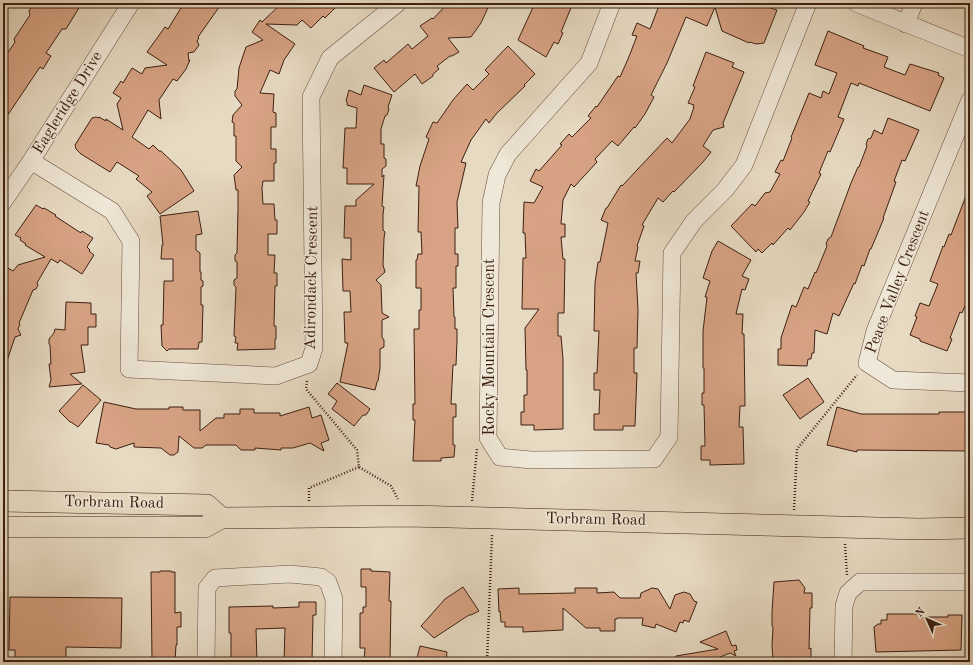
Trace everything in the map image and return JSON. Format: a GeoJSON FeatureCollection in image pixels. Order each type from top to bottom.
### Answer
{"type":"FeatureCollection","features":[{"type":"Feature","properties":{"kind":"main road","name":"Torbram Road"},"geometry":{"type":"LineString","coordinates":[[3,501],[207,505],[221,518]]}},
{"type":"Feature","properties":{"kind":"main road","name":"Torbram Road"},"geometry":{"type":"LineString","coordinates":[[3,527],[205,527],[221,518],[408,516],[919,529],[970,528]]}},
{"type":"Feature","properties":{"kind":"street","name":"Eagleridge Drive"},"geometry":{"type":"LineString","coordinates":[[3,202],[131,3]]}},
{"type":"Feature","properties":{"kind":"street","name":"Adirondack Crescent"},"geometry":{"type":"LineString","coordinates":[[30,161],[112,211],[131,241],[129,369],[276,376],[309,364],[314,348],[311,97],[330,58],[398,3]]}},
{"type":"Feature","properties":{"kind":"street","name":"Rocky Mountain Crescent"},"geometry":{"type":"LineString","coordinates":[[612,3],[589,63],[508,154],[497,174],[491,203],[488,438],[500,457],[531,460],[654,459],[669,437],[672,252],[694,221],[725,190],[744,165],[808,3]]}},
{"type":"Feature","properties":{"kind":"street"},"geometry":{"type":"LineString","coordinates":[[856,3],[970,49]]}},
{"type":"Feature","properties":{"kind":"street"},"geometry":{"type":"LineString","coordinates":[[906,24],[914,3]]}},
{"type":"Feature","properties":{"kind":"street","name":"Peace Valley Crescent"},"geometry":{"type":"LineString","coordinates":[[970,100],[876,331],[867,363],[893,380],[970,382]]}},
{"type":"Feature","properties":{"kind":"street"},"geometry":{"type":"LineString","coordinates":[[206,662],[207,588],[215,578],[290,574],[322,577],[328,582],[334,599],[332,662]]}},
{"type":"Feature","properties":{"kind":"street"},"geometry":{"type":"LineString","coordinates":[[843,662],[844,606],[848,593],[860,582],[970,582]]}},
{"type":"Feature","properties":{"kind":"path"},"geometry":{"type":"LineString","coordinates":[[793,525],[797,449],[867,363]]}},
{"type":"Feature","properties":{"kind":"path"},"geometry":{"type":"LineString","coordinates":[[309,364],[306,389],[357,450],[359,467]]}},
{"type":"Feature","properties":{"kind":"path"},"geometry":{"type":"LineString","coordinates":[[470,517],[476,450],[488,438]]}},
{"type":"Feature","properties":{"kind":"path"},"geometry":{"type":"LineString","coordinates":[[359,467],[391,486],[408,516]]}},
{"type":"Feature","properties":{"kind":"path"},"geometry":{"type":"LineString","coordinates":[[308,516],[309,488],[359,467]]}},
{"type":"Feature","properties":{"kind":"path"},"geometry":{"type":"LineString","coordinates":[[486,662],[492,518]]}},
{"type":"Feature","properties":{"kind":"path"},"geometry":{"type":"LineString","coordinates":[[844,527],[848,593]]}},
{"type":"Feature","properties":{"kind":"building"},"geometry":{"type":"Polygon","coordinates":[[[51,3],[82,3],[66,29],[62,29],[46,53],[51,56],[43,69],[40,67],[3,122],[3,60],[15,42],[14,39],[30,15],[29,11],[32,6],[51,3]]]}},
{"type":"Feature","properties":{"kind":"building"},"geometry":{"type":"Polygon","coordinates":[[[184,3],[222,3],[198,37],[199,38],[197,41],[199,45],[194,52],[188,53],[189,61],[190,60],[186,69],[177,81],[173,79],[159,100],[161,119],[148,110],[132,137],[149,149],[153,145],[161,151],[181,170],[194,191],[160,214],[147,196],[152,192],[136,179],[139,176],[117,162],[110,172],[81,154],[76,149],[75,145],[92,118],[99,117],[106,121],[106,119],[123,130],[117,104],[121,98],[113,93],[121,81],[123,83],[132,68],[142,74],[145,68],[167,65],[147,52],[165,27],[168,29],[184,3]]]}},
{"type":"Feature","properties":{"kind":"building"},"geometry":{"type":"Polygon","coordinates":[[[282,3],[329,3],[335,8],[325,18],[323,16],[311,28],[302,20],[297,25],[266,24],[295,44],[284,60],[279,74],[270,70],[260,93],[274,94],[273,112],[276,113],[276,127],[271,127],[271,149],[276,149],[274,181],[263,181],[262,188],[263,204],[274,204],[275,220],[277,220],[277,234],[268,234],[268,255],[275,255],[274,273],[277,273],[277,286],[275,286],[274,326],[276,326],[276,339],[275,349],[237,350],[238,343],[235,343],[236,337],[234,336],[236,287],[234,285],[234,280],[237,278],[237,262],[235,261],[235,255],[237,253],[238,190],[236,190],[234,175],[242,167],[236,161],[236,136],[234,136],[234,123],[232,122],[233,115],[242,105],[235,96],[235,91],[237,89],[239,68],[246,47],[263,40],[252,32],[260,20],[262,22],[282,3]]]}},
{"type":"Feature","properties":{"kind":"building"},"geometry":{"type":"Polygon","coordinates":[[[448,3],[490,3],[481,23],[471,37],[448,38],[459,52],[450,56],[437,66],[439,69],[433,74],[433,76],[422,84],[415,74],[394,92],[374,68],[384,60],[386,63],[408,44],[412,49],[428,36],[420,26],[432,18],[433,19],[448,3]]]}},
{"type":"Feature","properties":{"kind":"building"},"geometry":{"type":"Polygon","coordinates":[[[535,3],[573,3],[561,32],[563,33],[558,44],[554,42],[546,57],[518,40],[535,3]]]}},
{"type":"Feature","properties":{"kind":"building"},"geometry":{"type":"Polygon","coordinates":[[[660,3],[762,3],[777,10],[764,43],[756,44],[749,43],[722,31],[715,7],[707,26],[686,17],[667,63],[651,95],[654,97],[645,114],[635,128],[634,127],[618,146],[612,141],[595,159],[597,162],[574,187],[571,184],[563,200],[561,224],[565,224],[565,237],[561,237],[563,259],[565,259],[564,313],[558,313],[558,336],[561,336],[563,359],[563,429],[534,430],[534,425],[521,425],[521,412],[524,412],[524,395],[527,395],[525,328],[539,309],[522,309],[523,258],[526,258],[525,233],[523,233],[524,202],[534,203],[543,187],[530,181],[536,169],[539,171],[562,145],[560,144],[569,134],[572,137],[591,118],[588,116],[596,106],[597,107],[618,76],[620,77],[637,36],[632,35],[637,23],[650,29],[660,3]]]}},
{"type":"Feature","properties":{"kind":"building"},"geometry":{"type":"Polygon","coordinates":[[[828,31],[864,46],[863,48],[888,57],[884,67],[905,75],[910,64],[939,73],[938,75],[944,78],[930,111],[859,83],[858,86],[851,83],[838,117],[844,119],[830,152],[828,151],[819,173],[821,174],[808,201],[810,202],[790,230],[788,228],[773,245],[772,243],[762,253],[758,249],[756,252],[731,226],[752,204],[755,206],[765,193],[770,192],[780,174],[775,172],[781,160],[783,161],[809,93],[821,98],[823,91],[829,94],[837,73],[815,65],[828,31]]]}},
{"type":"Feature","properties":{"kind":"building"},"geometry":{"type":"Polygon","coordinates":[[[508,46],[535,74],[489,123],[486,119],[471,140],[461,162],[466,163],[457,202],[458,228],[455,228],[455,254],[458,254],[458,266],[456,266],[456,288],[453,288],[457,341],[456,365],[453,365],[451,404],[456,404],[456,417],[453,417],[453,445],[455,445],[454,457],[441,458],[441,461],[413,461],[415,420],[413,420],[413,404],[415,404],[414,329],[419,329],[419,310],[421,310],[421,288],[416,288],[416,260],[418,254],[422,254],[421,232],[418,232],[419,186],[416,186],[420,166],[429,139],[426,137],[433,122],[437,123],[453,100],[467,84],[473,90],[489,74],[485,70],[508,46]]]}},
{"type":"Feature","properties":{"kind":"building"},"geometry":{"type":"Polygon","coordinates":[[[706,52],[734,63],[732,67],[744,72],[723,123],[724,127],[713,130],[703,146],[711,152],[663,202],[658,198],[642,225],[644,226],[637,246],[635,261],[640,261],[638,273],[636,273],[638,310],[637,348],[634,348],[634,373],[637,373],[635,426],[623,426],[623,430],[594,430],[594,414],[599,414],[600,390],[594,390],[594,373],[597,373],[599,331],[594,331],[595,283],[598,262],[600,262],[608,223],[601,220],[606,208],[621,185],[622,186],[667,138],[672,143],[690,119],[694,105],[688,103],[695,87],[693,86],[706,52]]]}},
{"type":"Feature","properties":{"kind":"building"},"geometry":{"type":"Polygon","coordinates":[[[364,85],[392,95],[388,107],[389,109],[381,129],[381,144],[384,144],[384,158],[386,159],[386,166],[382,169],[382,177],[384,175],[382,206],[384,207],[383,230],[385,232],[383,265],[385,272],[376,280],[381,285],[382,313],[389,317],[382,320],[382,337],[384,340],[384,347],[380,349],[380,368],[375,390],[340,382],[348,343],[345,343],[344,312],[351,312],[350,291],[343,291],[342,259],[351,260],[351,238],[344,238],[345,206],[356,206],[356,200],[374,184],[347,184],[347,168],[343,168],[345,128],[356,128],[357,108],[347,105],[346,101],[349,90],[361,95],[364,85]]]}},
{"type":"Feature","properties":{"kind":"building"},"geometry":{"type":"Polygon","coordinates":[[[888,118],[919,130],[905,161],[902,160],[894,181],[896,182],[884,218],[864,266],[862,265],[855,284],[854,283],[839,316],[833,313],[827,334],[815,330],[814,353],[812,353],[811,359],[808,359],[807,366],[778,365],[778,349],[781,349],[781,338],[792,305],[796,307],[804,287],[808,289],[815,272],[816,273],[827,246],[826,244],[828,239],[831,237],[851,183],[859,167],[868,139],[871,138],[874,130],[882,134],[888,118]]]}},
{"type":"Feature","properties":{"kind":"building"},"geometry":{"type":"Polygon","coordinates":[[[969,188],[970,294],[962,313],[960,312],[950,338],[952,339],[947,351],[920,341],[920,339],[910,335],[917,317],[915,316],[920,303],[929,306],[938,284],[930,281],[943,246],[944,247],[949,234],[951,235],[969,188]]]}},
{"type":"Feature","properties":{"kind":"building"},"geometry":{"type":"Polygon","coordinates":[[[36,205],[56,215],[55,216],[81,233],[82,231],[93,238],[87,247],[94,255],[82,274],[60,260],[58,263],[51,259],[37,283],[38,285],[36,289],[33,290],[19,323],[18,329],[21,335],[15,337],[5,367],[3,367],[3,265],[13,271],[18,265],[45,257],[25,245],[26,244],[20,240],[21,238],[15,235],[36,205]]]}},
{"type":"Feature","properties":{"kind":"building"},"geometry":{"type":"Polygon","coordinates":[[[198,211],[202,234],[196,235],[196,250],[200,253],[200,272],[201,280],[203,281],[203,286],[201,287],[201,305],[203,305],[202,342],[199,342],[198,349],[169,349],[167,351],[162,346],[161,325],[163,325],[164,281],[173,281],[173,259],[161,259],[163,245],[160,216],[198,211]]]}},
{"type":"Feature","properties":{"kind":"building"},"geometry":{"type":"Polygon","coordinates":[[[718,241],[751,260],[742,276],[749,279],[745,290],[742,289],[736,314],[743,314],[742,334],[744,334],[745,406],[740,406],[739,427],[743,427],[744,464],[710,465],[710,460],[701,460],[701,446],[705,446],[704,405],[702,405],[702,393],[704,393],[703,331],[707,297],[705,297],[710,281],[703,278],[712,251],[718,241]]]}},
{"type":"Feature","properties":{"kind":"building"},"geometry":{"type":"Polygon","coordinates":[[[66,302],[91,303],[91,314],[96,314],[96,327],[88,327],[88,345],[81,345],[85,372],[70,374],[82,384],[49,387],[51,380],[49,364],[51,364],[49,339],[54,333],[55,329],[65,330],[66,302]]]}},
{"type":"Feature","properties":{"kind":"building"},"geometry":{"type":"Polygon","coordinates":[[[808,378],[824,402],[800,419],[783,395],[808,378]]]}},
{"type":"Feature","properties":{"kind":"building"},"geometry":{"type":"Polygon","coordinates":[[[337,383],[370,409],[354,426],[332,409],[337,401],[328,394],[337,383]]]}},
{"type":"Feature","properties":{"kind":"building"},"geometry":{"type":"Polygon","coordinates":[[[83,385],[101,400],[78,427],[70,422],[59,411],[83,385]]]}},
{"type":"Feature","properties":{"kind":"building"},"geometry":{"type":"Polygon","coordinates":[[[104,402],[136,409],[169,409],[169,407],[183,407],[183,410],[200,410],[200,431],[216,418],[224,418],[224,414],[240,414],[240,409],[254,409],[254,413],[280,413],[280,416],[309,407],[312,418],[321,415],[329,440],[321,443],[324,451],[310,443],[293,448],[281,448],[281,450],[255,448],[255,450],[241,450],[236,445],[206,445],[202,448],[194,448],[179,436],[178,452],[174,455],[170,455],[161,448],[134,447],[134,443],[116,449],[110,447],[109,445],[96,443],[104,402]]]}},
{"type":"Feature","properties":{"kind":"building"},"geometry":{"type":"Polygon","coordinates":[[[837,407],[861,414],[939,414],[939,412],[970,412],[969,451],[857,450],[857,452],[827,445],[837,407]]]}},
{"type":"Feature","properties":{"kind":"building"},"geometry":{"type":"Polygon","coordinates":[[[361,569],[390,572],[390,662],[364,662],[365,648],[360,648],[360,613],[363,613],[363,607],[366,607],[366,587],[361,587],[361,569]]]}},
{"type":"Feature","properties":{"kind":"building"},"geometry":{"type":"Polygon","coordinates":[[[151,572],[175,572],[175,613],[181,612],[181,627],[177,627],[175,661],[152,661],[151,572]]]}},
{"type":"Feature","properties":{"kind":"building"},"geometry":{"type":"Polygon","coordinates":[[[799,580],[805,588],[804,593],[812,593],[809,649],[811,648],[811,662],[773,660],[772,612],[774,582],[799,580]]]}},
{"type":"Feature","properties":{"kind":"building"},"geometry":{"type":"Polygon","coordinates":[[[463,587],[479,611],[469,615],[434,638],[421,626],[445,599],[463,587]]]}},
{"type":"Feature","properties":{"kind":"building"},"geometry":{"type":"Polygon","coordinates":[[[519,588],[519,594],[575,593],[575,588],[597,588],[597,593],[614,592],[620,598],[640,598],[641,593],[652,588],[658,589],[670,609],[675,595],[684,592],[690,594],[694,601],[697,602],[689,622],[684,620],[683,623],[680,622],[676,632],[656,624],[655,628],[642,625],[643,618],[617,618],[615,619],[615,631],[600,631],[600,628],[586,628],[563,608],[563,630],[523,632],[523,627],[505,627],[505,622],[501,622],[500,611],[499,612],[498,589],[519,588]]]}},
{"type":"Feature","properties":{"kind":"building"},"geometry":{"type":"Polygon","coordinates":[[[10,597],[122,598],[121,648],[66,647],[66,662],[15,662],[15,650],[9,650],[10,597]]]}},
{"type":"Feature","properties":{"kind":"building"},"geometry":{"type":"Polygon","coordinates":[[[299,602],[316,602],[316,615],[313,615],[312,661],[284,662],[285,628],[256,629],[257,662],[234,662],[234,660],[231,659],[229,607],[299,607],[299,602]]]}},
{"type":"Feature","properties":{"kind":"building"},"geometry":{"type":"Polygon","coordinates":[[[887,614],[919,614],[919,617],[948,617],[948,615],[962,615],[961,650],[876,652],[874,627],[881,624],[881,620],[887,620],[887,614]]]}},
{"type":"Feature","properties":{"kind":"building"},"geometry":{"type":"Polygon","coordinates":[[[726,631],[732,646],[736,645],[737,650],[734,651],[736,656],[730,653],[708,662],[676,662],[676,656],[718,649],[700,642],[726,631]]]}},
{"type":"Feature","properties":{"kind":"building"},"geometry":{"type":"Polygon","coordinates":[[[420,646],[447,652],[446,662],[416,662],[420,646]]]}}]}
